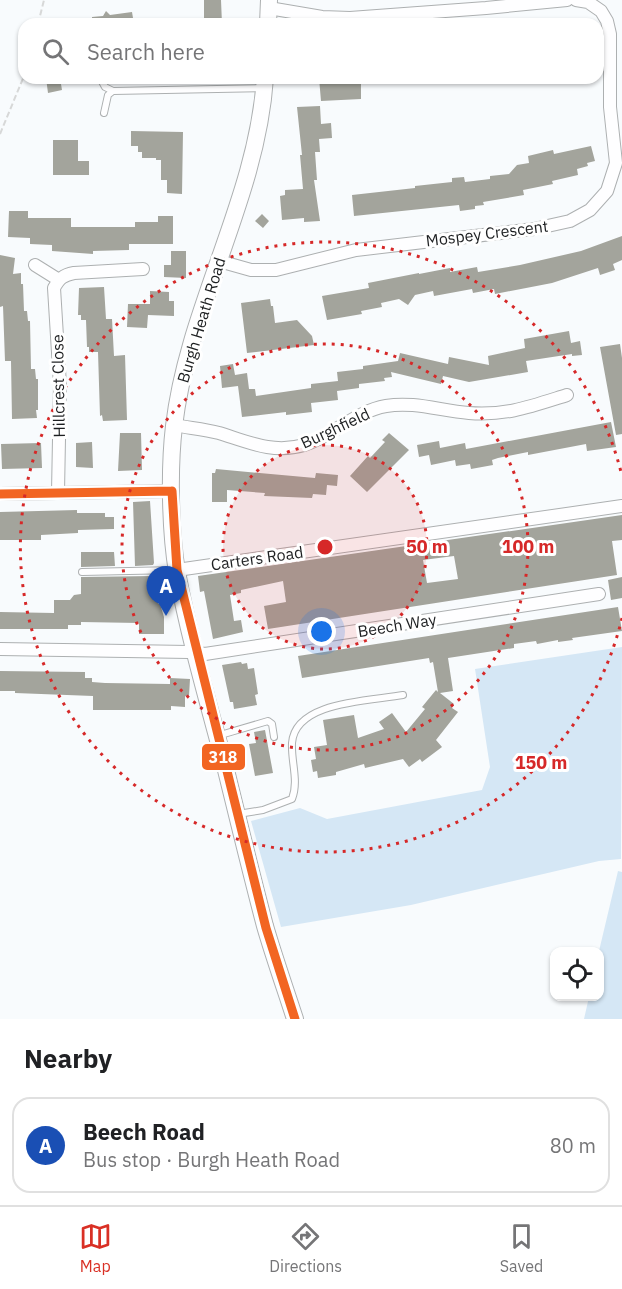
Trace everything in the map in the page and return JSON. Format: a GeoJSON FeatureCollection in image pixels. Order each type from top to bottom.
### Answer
{"type":"FeatureCollection","features":[{"type":"Feature","properties":{"kind":"main road","name":"Burgh Heath Road"},"geometry":{"type":"LineString","coordinates":[[264,84],[260,115],[246,172],[187,357],[174,426],[172,491],[177,570],[196,652],[266,928],[295,1019]]}},
{"type":"Feature","properties":{"kind":"street"},"geometry":{"type":"LineString","coordinates":[[269,10],[350,18],[567,0]]}},
{"type":"Feature","properties":{"kind":"street","name":"Mospey Crescent"},"geometry":{"type":"LineString","coordinates":[[219,261],[251,270],[276,270],[356,250],[534,229],[570,221],[590,210],[607,191],[616,163],[610,107],[610,34],[601,10],[588,2],[576,0]]}},
{"type":"Feature","properties":{"kind":"street"},"geometry":{"type":"LineString","coordinates":[[35,265],[59,280],[65,275],[74,273],[143,269]]}},
{"type":"Feature","properties":{"kind":"street","name":"Hillcrest Close"},"geometry":{"type":"LineString","coordinates":[[58,492],[60,385],[54,288],[59,280]]}},
{"type":"Feature","properties":{"kind":"street","name":"Burghfield"},"geometry":{"type":"LineString","coordinates":[[174,426],[207,430],[273,449],[303,445],[318,440],[367,412],[385,406],[419,405],[466,413],[506,413],[520,411],[567,395]]}},
{"type":"Feature","properties":{"kind":"street"},"geometry":{"type":"LineString","coordinates":[[0,494],[172,491]]}},
{"type":"Feature","properties":{"kind":"street","name":"Carters Road"},"geometry":{"type":"LineString","coordinates":[[177,570],[622,506]]}},
{"type":"Feature","properties":{"kind":"street","name":"Beech Way"},"geometry":{"type":"LineString","coordinates":[[0,649],[205,654],[599,594]]}},
{"type":"Feature","properties":{"kind":"lane"},"geometry":{"type":"LineString","coordinates":[[103,84],[112,91],[245,84]]}},
{"type":"Feature","properties":{"kind":"lane"},"geometry":{"type":"LineString","coordinates":[[104,113],[108,95],[112,91]]}},
{"type":"Feature","properties":{"kind":"lane"},"geometry":{"type":"LineString","coordinates":[[82,572],[177,570]]}},
{"type":"Feature","properties":{"kind":"lane"},"geometry":{"type":"LineString","coordinates":[[237,814],[263,810],[292,799],[296,790],[292,742],[302,720],[324,708],[402,695]]}},
{"type":"Feature","properties":{"kind":"lane"},"geometry":{"type":"LineString","coordinates":[[217,736],[268,721],[272,724],[274,737]]}},
{"type":"Feature","properties":{"kind":"path"},"geometry":{"type":"LineString","coordinates":[[40,18],[44,0]]}},
{"type":"Feature","properties":{"kind":"path"},"geometry":{"type":"LineString","coordinates":[[0,134],[21,84]]}},
{"type":"Feature","properties":{"kind":"path"},"geometry":{"type":"LineString","coordinates":[[0,122],[3,127]]}},
{"type":"Feature","properties":{"kind":"shaded area"},"geometry":{"type":"Polygon","coordinates":[[[622,647],[621,859],[599,861],[411,905],[281,927],[251,821],[300,808],[327,819],[482,790],[490,767],[475,669],[622,647]]]}},
{"type":"Feature","properties":{"kind":"shaded area"},"geometry":{"type":"Polygon","coordinates":[[[618,871],[622,872],[622,1019],[584,1019],[588,1001],[604,1001],[604,947],[600,947],[618,871]]]}},
{"type":"Feature","properties":{"kind":"building"},"geometry":{"type":"Polygon","coordinates":[[[204,0],[221,0],[222,18],[204,18],[204,0]]]}},
{"type":"Feature","properties":{"kind":"building"},"geometry":{"type":"Polygon","coordinates":[[[106,11],[110,15],[132,12],[133,18],[92,18],[103,16],[106,11]]]}},
{"type":"Feature","properties":{"kind":"building"},"geometry":{"type":"Polygon","coordinates":[[[47,84],[61,84],[62,90],[48,93],[47,84]]]}},
{"type":"Feature","properties":{"kind":"building"},"geometry":{"type":"Polygon","coordinates":[[[320,84],[361,84],[361,99],[321,101],[320,84]]]}},
{"type":"Feature","properties":{"kind":"building"},"geometry":{"type":"Polygon","coordinates":[[[320,106],[321,124],[331,123],[332,138],[319,139],[320,152],[315,152],[317,180],[314,180],[320,221],[304,222],[304,218],[282,220],[280,196],[285,195],[285,190],[303,189],[297,107],[320,106]]]}},
{"type":"Feature","properties":{"kind":"building"},"geometry":{"type":"Polygon","coordinates":[[[131,131],[183,132],[182,194],[167,193],[167,180],[161,180],[161,160],[142,158],[142,152],[138,152],[138,146],[131,146],[131,131]]]}},
{"type":"Feature","properties":{"kind":"building"},"geometry":{"type":"Polygon","coordinates":[[[53,140],[78,140],[78,161],[89,161],[89,175],[53,175],[53,140]]]}},
{"type":"Feature","properties":{"kind":"building"},"geometry":{"type":"Polygon","coordinates":[[[591,146],[595,161],[577,169],[578,175],[552,181],[553,184],[523,190],[524,195],[483,202],[484,205],[475,206],[475,209],[460,211],[459,205],[354,216],[352,195],[452,182],[452,178],[464,177],[465,182],[490,179],[490,176],[509,174],[517,165],[529,163],[528,156],[553,150],[554,154],[591,146]]]}},
{"type":"Feature","properties":{"kind":"building"},"geometry":{"type":"Polygon","coordinates":[[[9,211],[28,211],[28,218],[71,218],[71,227],[135,227],[135,222],[158,222],[158,216],[173,216],[173,244],[129,244],[129,250],[93,251],[93,254],[52,251],[52,245],[30,244],[30,238],[8,237],[9,211]]]}},
{"type":"Feature","properties":{"kind":"building"},"geometry":{"type":"Polygon","coordinates":[[[262,214],[269,221],[263,228],[255,221],[262,214]]]}},
{"type":"Feature","properties":{"kind":"building"},"geometry":{"type":"Polygon","coordinates":[[[622,236],[622,260],[613,264],[615,270],[600,275],[598,268],[552,283],[495,294],[494,289],[473,293],[472,289],[434,296],[433,291],[415,295],[408,305],[399,299],[381,303],[382,307],[361,311],[362,314],[327,320],[322,296],[369,288],[368,283],[450,268],[450,272],[477,267],[478,272],[520,265],[581,251],[622,236]]]}},
{"type":"Feature","properties":{"kind":"building"},"geometry":{"type":"Polygon","coordinates":[[[171,251],[186,251],[186,278],[164,277],[164,265],[171,265],[171,251]]]}},
{"type":"Feature","properties":{"kind":"building"},"geometry":{"type":"Polygon","coordinates":[[[0,255],[15,258],[13,274],[21,273],[24,311],[27,311],[28,321],[30,321],[31,369],[35,369],[36,379],[38,379],[37,418],[12,419],[11,361],[5,361],[3,306],[0,307],[0,255]]]}},
{"type":"Feature","properties":{"kind":"building"},"geometry":{"type":"Polygon","coordinates":[[[104,287],[106,319],[112,319],[114,356],[125,355],[127,420],[103,421],[102,415],[100,416],[98,352],[89,352],[86,320],[81,320],[81,315],[78,315],[79,288],[104,287]]]}},
{"type":"Feature","properties":{"kind":"building"},"geometry":{"type":"Polygon","coordinates":[[[150,291],[169,292],[169,301],[174,301],[174,316],[148,315],[147,328],[127,327],[128,304],[150,304],[150,291]]]}},
{"type":"Feature","properties":{"kind":"building"},"geometry":{"type":"Polygon","coordinates":[[[270,299],[275,323],[297,320],[312,336],[314,345],[247,353],[241,303],[270,299]]]}},
{"type":"Feature","properties":{"kind":"building"},"geometry":{"type":"Polygon","coordinates":[[[569,331],[571,343],[580,341],[582,355],[572,356],[572,354],[526,361],[528,372],[469,382],[443,376],[441,384],[391,372],[392,377],[384,378],[385,381],[359,384],[359,388],[337,391],[338,400],[311,403],[312,412],[286,415],[286,412],[242,417],[238,386],[222,388],[220,366],[233,364],[235,375],[247,373],[249,389],[255,389],[256,396],[311,388],[311,384],[338,381],[337,372],[398,361],[400,353],[448,364],[449,357],[489,365],[488,356],[525,348],[524,339],[569,331]]]}},
{"type":"Feature","properties":{"kind":"building"},"geometry":{"type":"Polygon","coordinates":[[[620,344],[622,434],[616,435],[600,347],[620,344]]]}},
{"type":"Feature","properties":{"kind":"building"},"geometry":{"type":"Polygon","coordinates":[[[611,422],[616,447],[587,451],[586,444],[528,455],[528,452],[498,458],[492,460],[493,465],[471,469],[470,464],[456,466],[455,460],[431,465],[429,455],[419,457],[417,445],[439,441],[440,448],[465,443],[466,449],[611,422]]]}},
{"type":"Feature","properties":{"kind":"building"},"geometry":{"type":"Polygon","coordinates":[[[120,433],[141,433],[142,470],[118,471],[120,433]]]}},
{"type":"Feature","properties":{"kind":"building"},"geometry":{"type":"Polygon","coordinates":[[[389,433],[409,450],[367,492],[350,476],[368,456],[370,458],[385,442],[382,440],[389,433]]]}},
{"type":"Feature","properties":{"kind":"building"},"geometry":{"type":"Polygon","coordinates":[[[92,442],[93,468],[76,467],[76,443],[92,442]]]}},
{"type":"Feature","properties":{"kind":"building"},"geometry":{"type":"Polygon","coordinates":[[[41,443],[42,468],[2,469],[1,444],[41,443]]]}},
{"type":"Feature","properties":{"kind":"building"},"geometry":{"type":"Polygon","coordinates":[[[216,469],[315,478],[316,473],[338,475],[337,486],[327,485],[326,495],[313,494],[312,498],[264,496],[265,493],[227,490],[227,502],[212,502],[212,473],[215,473],[216,469]]]}},
{"type":"Feature","properties":{"kind":"building"},"geometry":{"type":"Polygon","coordinates":[[[150,501],[154,563],[153,565],[135,566],[133,502],[150,501]]]}},
{"type":"Feature","properties":{"kind":"building"},"geometry":{"type":"Polygon","coordinates":[[[77,510],[77,513],[105,513],[105,517],[114,517],[114,529],[78,530],[78,533],[41,535],[41,540],[0,540],[0,512],[77,510]]]}},
{"type":"Feature","properties":{"kind":"building"},"geometry":{"type":"Polygon","coordinates":[[[622,515],[622,540],[612,541],[617,575],[268,629],[264,606],[286,602],[283,581],[241,590],[241,593],[230,595],[234,621],[241,620],[243,632],[213,639],[204,591],[200,592],[198,576],[622,515]],[[454,556],[423,560],[427,583],[458,579],[454,556]]]}},
{"type":"Feature","properties":{"kind":"building"},"geometry":{"type":"Polygon","coordinates":[[[81,552],[114,552],[115,566],[81,567],[81,552]]]}},
{"type":"Feature","properties":{"kind":"building"},"geometry":{"type":"Polygon","coordinates":[[[153,576],[153,595],[158,595],[158,604],[160,604],[164,617],[164,634],[139,634],[139,623],[81,622],[81,625],[68,625],[68,629],[0,629],[0,612],[54,613],[54,600],[70,600],[74,595],[81,594],[81,577],[153,576]]]}},
{"type":"Feature","properties":{"kind":"building"},"geometry":{"type":"Polygon","coordinates":[[[622,577],[622,598],[611,600],[608,580],[622,577]]]}},
{"type":"Feature","properties":{"kind":"building"},"geometry":{"type":"Polygon","coordinates":[[[618,607],[622,631],[558,642],[558,640],[537,644],[536,641],[514,644],[514,648],[448,658],[453,691],[440,693],[454,704],[452,708],[458,712],[436,740],[442,747],[422,762],[420,759],[409,767],[403,759],[365,768],[364,764],[336,772],[336,775],[318,778],[317,771],[313,772],[311,760],[316,759],[314,747],[327,745],[323,720],[354,715],[358,738],[384,729],[379,722],[392,713],[406,732],[425,709],[422,707],[436,690],[438,692],[433,662],[430,663],[429,658],[302,678],[298,656],[618,607]]]}},
{"type":"Feature","properties":{"kind":"building"},"geometry":{"type":"Polygon","coordinates":[[[241,662],[242,664],[247,663],[248,669],[254,668],[258,694],[255,695],[257,705],[234,709],[233,702],[230,702],[222,665],[241,662]]]}},
{"type":"Feature","properties":{"kind":"building"},"geometry":{"type":"Polygon","coordinates":[[[0,671],[85,672],[85,678],[92,678],[92,682],[105,683],[170,684],[170,678],[190,679],[189,696],[185,696],[185,707],[171,706],[171,710],[93,710],[93,696],[0,691],[0,671]]]}},
{"type":"Feature","properties":{"kind":"building"},"geometry":{"type":"Polygon","coordinates":[[[265,730],[273,773],[255,776],[249,744],[256,743],[254,732],[265,730]]]}},
{"type":"Feature","properties":{"kind":"transit line","name":"318"},"geometry":{"type":"LineString","coordinates":[[172,491],[177,570],[266,928],[295,1019]]}},
{"type":"Feature","properties":{"kind":"transit line","name":"318"},"geometry":{"type":"LineString","coordinates":[[0,494],[172,491]]}},
{"type":"Feature","properties":{"kind":"place","name":"Beech Road"},"geometry":{"type":"Point","coordinates":[166,616]}}]}
